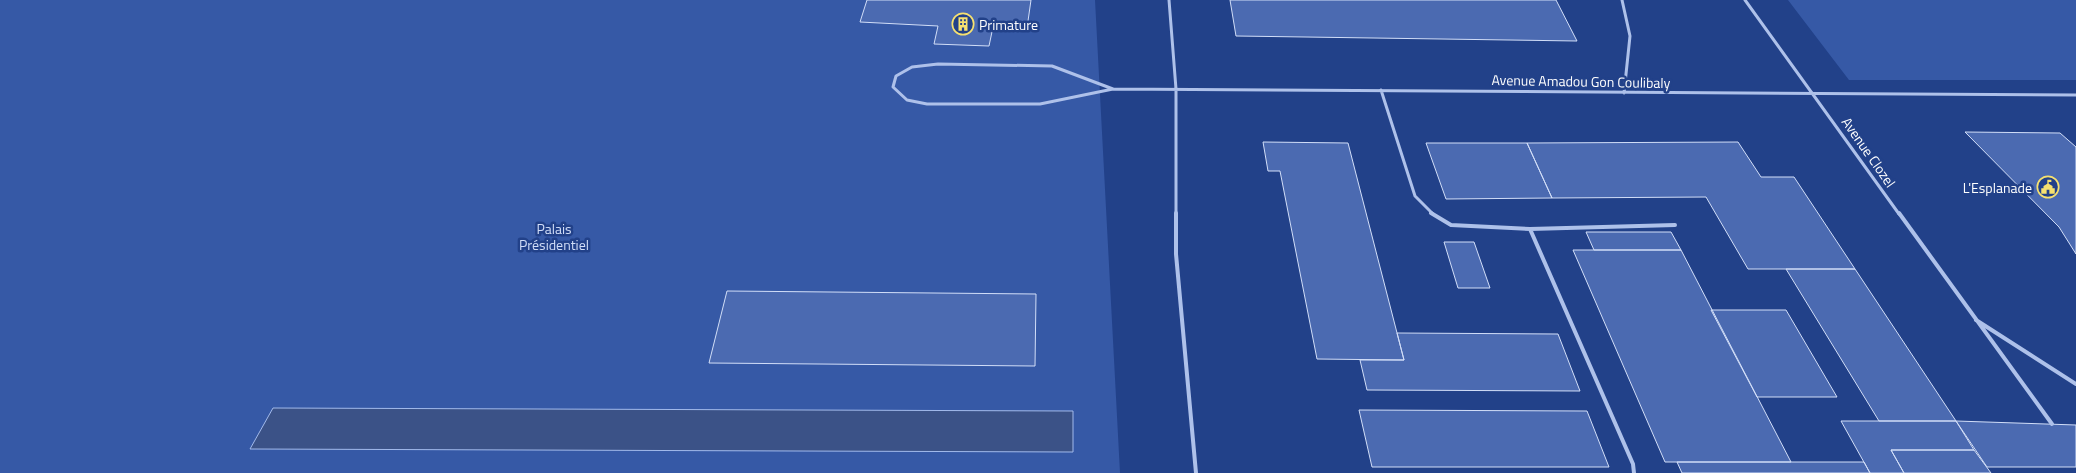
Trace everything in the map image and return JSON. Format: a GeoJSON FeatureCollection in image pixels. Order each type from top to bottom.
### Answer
{"type":"FeatureCollection","features":[{"type":"Feature","properties":{"kind":"lane"},"geometry":{"type":"LineString","coordinates":[[1169,0],[1176,89],[1176,254],[1196,473]]}},
{"type":"Feature","properties":{"kind":"lane"},"geometry":{"type":"LineString","coordinates":[[1622,0],[1630,36],[1624,93]]}},
{"type":"Feature","properties":{"kind":"lane","name":"Avenue Clozel"},"geometry":{"type":"LineString","coordinates":[[1745,0],[1815,94],[1972,318],[2052,424]]}},
{"type":"Feature","properties":{"kind":"lane"},"geometry":{"type":"LineString","coordinates":[[938,64],[1020,64],[1052,66],[1114,89],[1040,104],[927,104],[907,100],[893,87],[896,76],[912,67],[938,64]]}},
{"type":"Feature","properties":{"kind":"lane","name":"Avenue Amadou Gon Coulibaly"},"geometry":{"type":"LineString","coordinates":[[1114,89],[2076,95]]}},
{"type":"Feature","properties":{"kind":"lane"},"geometry":{"type":"LineString","coordinates":[[1381,90],[1415,196],[1430,212],[1451,225],[1530,229],[1674,225]]}},
{"type":"Feature","properties":{"kind":"lane"},"geometry":{"type":"LineString","coordinates":[[1530,229],[1633,464],[1634,473]]}},
{"type":"Feature","properties":{"kind":"lane","name":"Avenue Clozel"},"geometry":{"type":"LineString","coordinates":[[1972,318],[2076,384]]}},
{"type":"Feature","properties":{"kind":"green space","name":"Palais Présidentiel"},"geometry":{"type":"Polygon","coordinates":[[[0,0],[1095,0],[1120,473],[0,473],[0,0]]]}},
{"type":"Feature","properties":{"kind":"green space"},"geometry":{"type":"Polygon","coordinates":[[[1788,0],[2076,0],[2076,80],[1849,80],[1788,0]]]}},
{"type":"Feature","properties":{"kind":"shaded area"},"geometry":{"type":"Polygon","coordinates":[[[273,408],[1073,411],[1073,452],[250,449],[273,408]]]}},
{"type":"Feature","properties":{"kind":"building","name":"Primature"},"geometry":{"type":"Polygon","coordinates":[[[867,0],[1031,0],[1027,28],[993,27],[989,46],[934,44],[938,26],[860,22],[867,0]]]}},
{"type":"Feature","properties":{"kind":"building"},"geometry":{"type":"Polygon","coordinates":[[[1230,0],[1556,0],[1577,41],[1236,36],[1230,0]]]}},
{"type":"Feature","properties":{"kind":"building","name":"L'Esplanade"},"geometry":{"type":"Polygon","coordinates":[[[1965,132],[2060,133],[2076,147],[2076,254],[2059,227],[1965,132]]]}},
{"type":"Feature","properties":{"kind":"building"},"geometry":{"type":"Polygon","coordinates":[[[1263,142],[1348,143],[1404,360],[1317,359],[1280,171],[1268,171],[1263,142]]]}},
{"type":"Feature","properties":{"kind":"building"},"geometry":{"type":"Polygon","coordinates":[[[1738,142],[1761,177],[1794,177],[1855,269],[1748,269],[1706,197],[1552,198],[1527,143],[1738,142]]]}},
{"type":"Feature","properties":{"kind":"building"},"geometry":{"type":"Polygon","coordinates":[[[1426,143],[1527,143],[1552,198],[1446,199],[1426,143]]]}},
{"type":"Feature","properties":{"kind":"building"},"geometry":{"type":"Polygon","coordinates":[[[1586,232],[1671,232],[1681,250],[1594,250],[1586,232]]]}},
{"type":"Feature","properties":{"kind":"building"},"geometry":{"type":"Polygon","coordinates":[[[1444,242],[1474,242],[1490,288],[1458,288],[1444,242]]]}},
{"type":"Feature","properties":{"kind":"building"},"geometry":{"type":"Polygon","coordinates":[[[1573,250],[1681,250],[1791,462],[1665,462],[1573,250]]]}},
{"type":"Feature","properties":{"kind":"building"},"geometry":{"type":"Polygon","coordinates":[[[1786,269],[1855,269],[1956,421],[1879,421],[1786,269]]]}},
{"type":"Feature","properties":{"kind":"building"},"geometry":{"type":"Polygon","coordinates":[[[727,291],[1036,294],[1035,366],[709,363],[727,291]]]}},
{"type":"Feature","properties":{"kind":"building"},"geometry":{"type":"Polygon","coordinates":[[[1711,310],[1786,310],[1837,397],[1757,397],[1711,310]]]}},
{"type":"Feature","properties":{"kind":"building"},"geometry":{"type":"Polygon","coordinates":[[[1397,333],[1558,334],[1580,391],[1367,390],[1360,360],[1404,360],[1397,333]]]}},
{"type":"Feature","properties":{"kind":"building"},"geometry":{"type":"Polygon","coordinates":[[[1359,410],[1587,411],[1609,467],[1372,467],[1359,410]]]}},
{"type":"Feature","properties":{"kind":"building"},"geometry":{"type":"Polygon","coordinates":[[[1841,421],[1956,421],[1974,450],[1891,450],[1904,473],[1870,473],[1841,421]]]}},
{"type":"Feature","properties":{"kind":"building"},"geometry":{"type":"Polygon","coordinates":[[[1956,421],[2076,425],[2076,467],[1987,467],[1956,421]]]}},
{"type":"Feature","properties":{"kind":"building"},"geometry":{"type":"Polygon","coordinates":[[[1891,450],[1974,450],[1991,473],[1904,473],[1891,450]]]}},
{"type":"Feature","properties":{"kind":"building"},"geometry":{"type":"Polygon","coordinates":[[[1677,462],[1864,462],[1870,473],[1682,473],[1677,462]]]}},
{"type":"Feature","properties":{"kind":"place","name":"Primature"},"geometry":{"type":"Point","coordinates":[963,24]}},
{"type":"Feature","properties":{"kind":"place","name":"L'Esplanade"},"geometry":{"type":"Point","coordinates":[2048,187]}}]}
